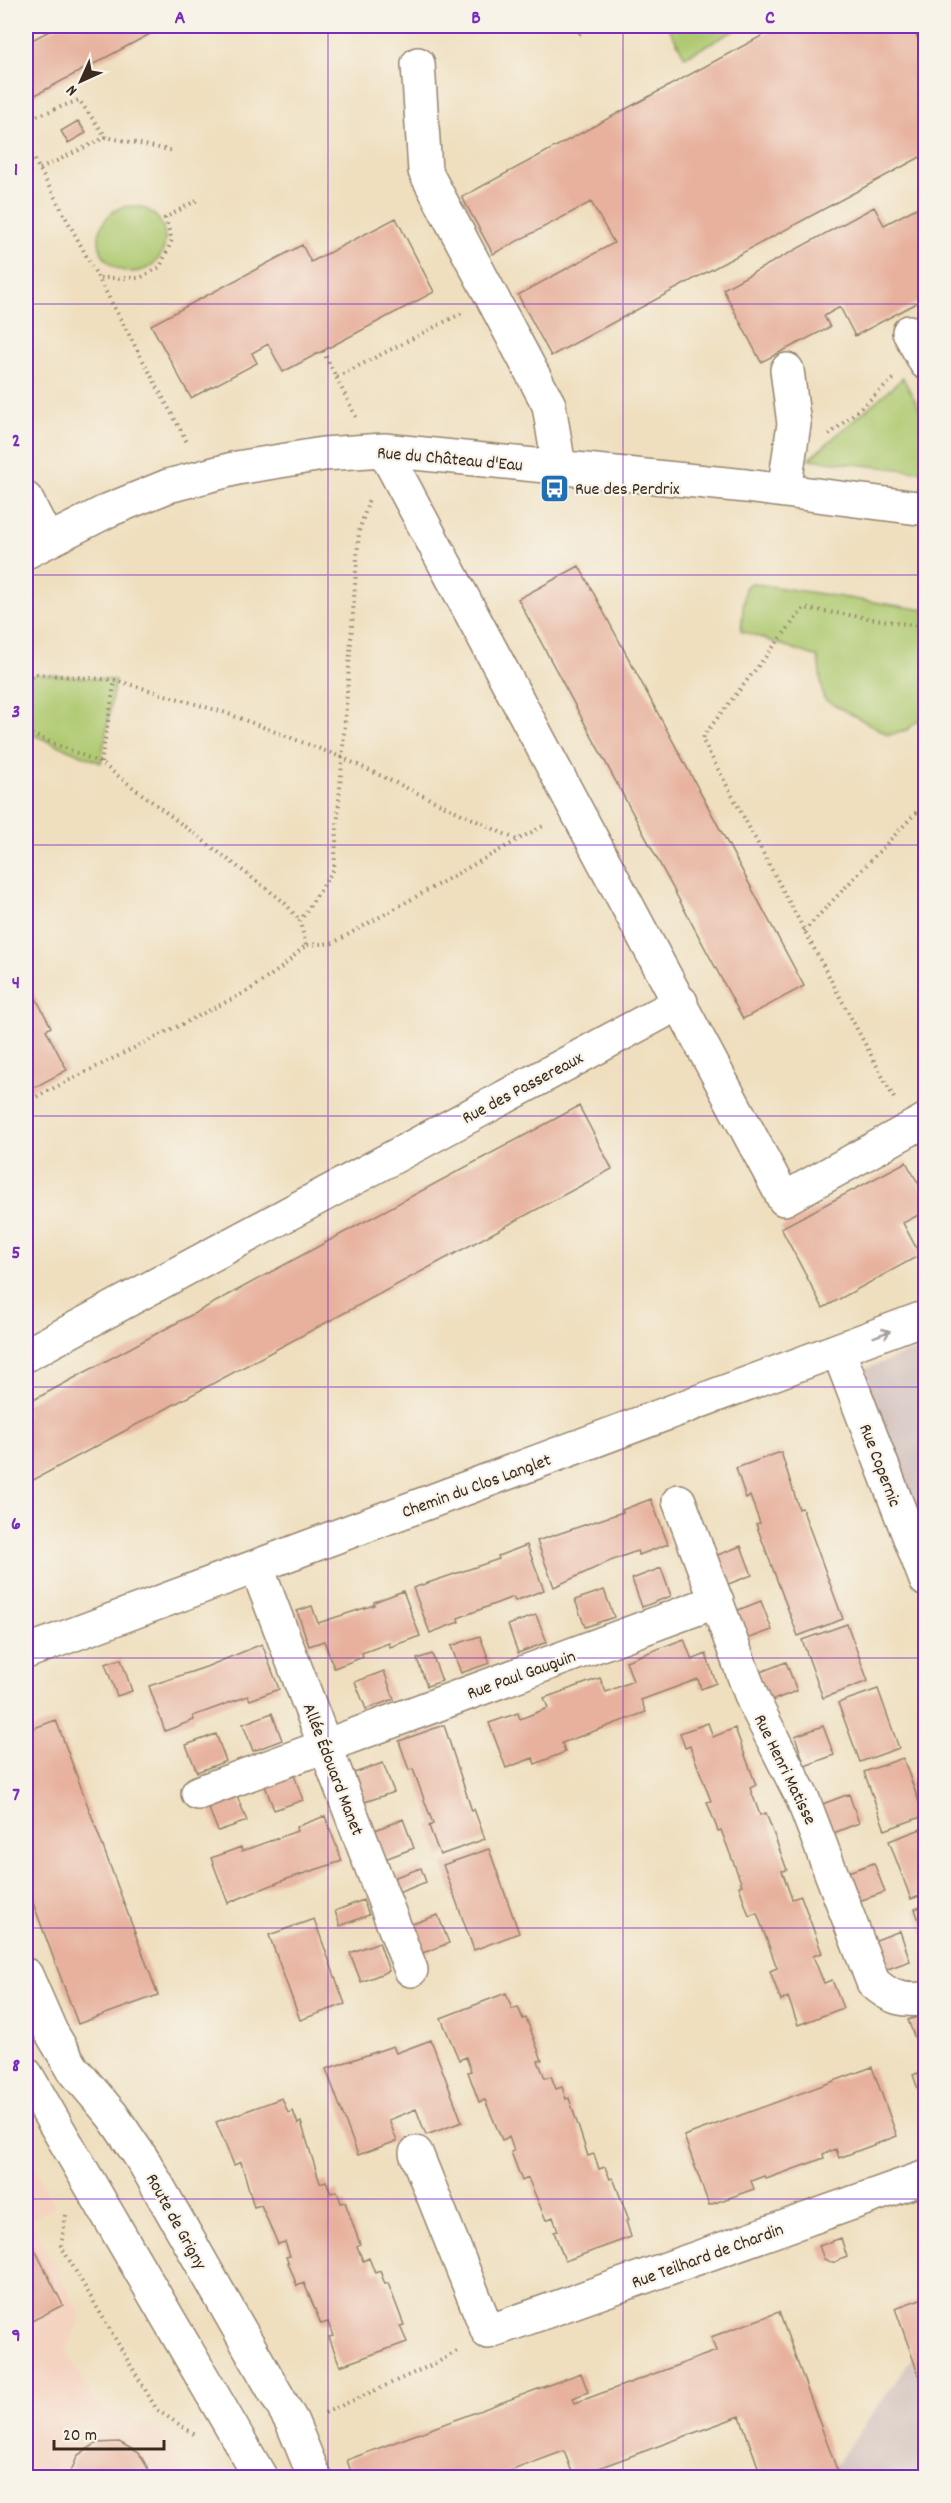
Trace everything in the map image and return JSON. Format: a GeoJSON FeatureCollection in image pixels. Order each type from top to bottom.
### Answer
{"type":"FeatureCollection","features":[{"type":"Feature","properties":{"kind":"street"},"geometry":{"type":"LineString","coordinates":[[418,64],[424,171],[549,405],[559,467]]}},
{"type":"Feature","properties":{"kind":"street"},"geometry":{"type":"LineString","coordinates":[[786,481],[794,424],[787,370]]}},
{"type":"Feature","properties":{"kind":"street"},"geometry":{"type":"LineString","coordinates":[[372,451],[577,808],[784,1199],[918,1124]]}},
{"type":"Feature","properties":{"kind":"street","name":"Rue du Château d'Eau"},"geometry":{"type":"LineString","coordinates":[[36,546],[109,510],[168,486],[237,468],[323,454],[372,451],[559,467],[786,481],[926,509]]}},
{"type":"Feature","properties":{"kind":"street"},"geometry":{"type":"LineString","coordinates":[[26,499],[36,546]]}},
{"type":"Feature","properties":{"kind":"street","name":"Rue des Passereaux"},"geometry":{"type":"LineString","coordinates":[[26,1355],[681,1002]]}},
{"type":"Feature","properties":{"kind":"street","name":"Chemin du Clos Langlet"},"geometry":{"type":"LineString","coordinates":[[26,1652],[257,1568],[926,1317]]}},
{"type":"Feature","properties":{"kind":"street","name":"Rue Copernic"},"geometry":{"type":"LineString","coordinates":[[838,1350],[926,1580]]}},
{"type":"Feature","properties":{"kind":"street","name":"Rue Henri Matisse"},"geometry":{"type":"LineString","coordinates":[[680,1501],[753,1700],[802,1797],[873,1982],[886,1994],[898,1999],[926,1999]]}},
{"type":"Feature","properties":{"kind":"street","name":"Allée Édouard Manet"},"geometry":{"type":"LineString","coordinates":[[257,1568],[411,1971]]}},
{"type":"Feature","properties":{"kind":"street","name":"Rue Paul Gauguin"},"geometry":{"type":"LineString","coordinates":[[198,1793],[717,1601]]}},
{"type":"Feature","properties":{"kind":"street","name":"Route de Grigny"},"geometry":{"type":"LineString","coordinates":[[26,1975],[51,2032],[73,2069],[112,2115],[144,2162],[292,2422],[315,2478]]}},
{"type":"Feature","properties":{"kind":"street"},"geometry":{"type":"LineString","coordinates":[[26,2074],[261,2478]]}},
{"type":"Feature","properties":{"kind":"street"},"geometry":{"type":"LineString","coordinates":[[416,2153],[488,2332]]}},
{"type":"Feature","properties":{"kind":"street","name":"Rue Teilhard de Chardin"},"geometry":{"type":"LineString","coordinates":[[488,2332],[926,2177]]}},
{"type":"Feature","properties":{"kind":"path"},"geometry":{"type":"LineString","coordinates":[[579,34],[587,26]]}},
{"type":"Feature","properties":{"kind":"path"},"geometry":{"type":"LineString","coordinates":[[26,120],[79,100],[106,137]]}},
{"type":"Feature","properties":{"kind":"path"},"geometry":{"type":"LineString","coordinates":[[40,169],[106,137],[174,151]]}},
{"type":"Feature","properties":{"kind":"path"},"geometry":{"type":"LineString","coordinates":[[26,145],[190,447],[197,479]]}},
{"type":"Feature","properties":{"kind":"path"},"geometry":{"type":"LineString","coordinates":[[100,278],[140,278],[154,273],[164,260],[172,240],[165,218],[199,199]]}},
{"type":"Feature","properties":{"kind":"path"},"geometry":{"type":"LineString","coordinates":[[338,378],[492,298]]}},
{"type":"Feature","properties":{"kind":"path"},"geometry":{"type":"LineString","coordinates":[[786,481],[918,350]]}},
{"type":"Feature","properties":{"kind":"path"},"geometry":{"type":"LineString","coordinates":[[300,921],[334,869],[359,531],[372,451],[361,436],[354,409],[323,351]]}},
{"type":"Feature","properties":{"kind":"path"},"geometry":{"type":"LineString","coordinates":[[918,1124],[804,931],[705,748],[704,735],[804,608],[926,627]]}},
{"type":"Feature","properties":{"kind":"path"},"geometry":{"type":"LineString","coordinates":[[26,680],[35,674],[115,680],[225,713],[341,757],[517,840]]}},
{"type":"Feature","properties":{"kind":"path"},"geometry":{"type":"LineString","coordinates":[[101,763],[115,680]]}},
{"type":"Feature","properties":{"kind":"path"},"geometry":{"type":"LineString","coordinates":[[26,732],[101,763],[284,902],[300,921],[306,945]]}},
{"type":"Feature","properties":{"kind":"path"},"geometry":{"type":"LineString","coordinates":[[804,931],[926,802]]}},
{"type":"Feature","properties":{"kind":"path"},"geometry":{"type":"LineString","coordinates":[[26,1102],[248,991],[280,969],[306,945],[333,943],[577,808]]}},
{"type":"Feature","properties":{"kind":"path"},"geometry":{"type":"LineString","coordinates":[[67,2207],[61,2246],[157,2410],[199,2438]]}},
{"type":"Feature","properties":{"kind":"path"},"geometry":{"type":"LineString","coordinates":[[292,2422],[333,2409],[427,2367],[488,2332]]}},
{"type":"Feature","properties":{"kind":"shaded area"},"geometry":{"type":"Polygon","coordinates":[[[925,1347],[925,1570],[862,1370],[925,1347]]]}},
{"type":"Feature","properties":{"kind":"shaded area"},"geometry":{"type":"Polygon","coordinates":[[[26,2152],[55,2206],[30,2220],[81,2316],[66,2351],[96,2405],[162,2432],[188,2477],[26,2477],[26,2152]]]}},
{"type":"Feature","properties":{"kind":"shaded area"},"geometry":{"type":"Polygon","coordinates":[[[925,2341],[925,2477],[827,2477],[925,2341]]]}},
{"type":"Feature","properties":{"kind":"green space"},"geometry":{"type":"Polygon","coordinates":[[[668,26],[743,26],[685,57],[668,26]]]}},
{"type":"Feature","properties":{"kind":"green space"},"geometry":{"type":"Polygon","coordinates":[[[132,206],[145,208],[160,221],[165,239],[163,252],[150,267],[132,272],[119,270],[104,257],[99,239],[101,226],[114,211],[132,206]]]}},
{"type":"Feature","properties":{"kind":"green space"},"geometry":{"type":"Polygon","coordinates":[[[903,378],[925,419],[925,472],[809,459],[903,378]]]}},
{"type":"Feature","properties":{"kind":"green space"},"geometry":{"type":"Polygon","coordinates":[[[750,583],[925,610],[925,715],[907,730],[889,735],[827,701],[823,697],[818,657],[741,631],[745,588],[750,583]]]}},
{"type":"Feature","properties":{"kind":"green space"},"geometry":{"type":"Polygon","coordinates":[[[35,674],[115,680],[101,763],[26,732],[26,680],[35,674]]]}},
{"type":"Feature","properties":{"kind":"building"},"geometry":{"type":"Polygon","coordinates":[[[59,26],[165,26],[26,100],[26,43],[59,26]]]}},
{"type":"Feature","properties":{"kind":"building"},"geometry":{"type":"Polygon","coordinates":[[[780,26],[911,26],[926,53],[926,154],[551,356],[518,295],[614,243],[591,202],[493,254],[462,197],[780,26]]]}},
{"type":"Feature","properties":{"kind":"building"},"geometry":{"type":"Polygon","coordinates":[[[78,121],[86,133],[68,143],[61,131],[78,121]]]}},
{"type":"Feature","properties":{"kind":"building"},"geometry":{"type":"Polygon","coordinates":[[[926,203],[926,298],[855,336],[840,307],[824,316],[830,327],[761,362],[723,289],[874,207],[884,225],[926,203]]]}},
{"type":"Feature","properties":{"kind":"building"},"geometry":{"type":"Polygon","coordinates":[[[396,218],[434,292],[283,372],[268,344],[252,353],[257,363],[191,398],[151,325],[302,245],[311,262],[396,218]]]}},
{"type":"Feature","properties":{"kind":"building"},"geometry":{"type":"Polygon","coordinates":[[[579,566],[804,986],[743,1019],[518,599],[579,566]]]}},
{"type":"Feature","properties":{"kind":"building"},"geometry":{"type":"Polygon","coordinates":[[[26,979],[51,1027],[46,1030],[67,1070],[26,1092],[26,979]]]}},
{"type":"Feature","properties":{"kind":"building"},"geometry":{"type":"Polygon","coordinates":[[[579,1106],[612,1169],[26,1484],[26,1404],[579,1106]]]}},
{"type":"Feature","properties":{"kind":"building"},"geometry":{"type":"Polygon","coordinates":[[[906,1162],[926,1197],[926,1211],[903,1223],[920,1255],[823,1308],[781,1228],[906,1162]]]}},
{"type":"Feature","properties":{"kind":"building"},"geometry":{"type":"Polygon","coordinates":[[[781,1452],[799,1509],[802,1508],[843,1619],[798,1636],[756,1524],[760,1523],[750,1496],[746,1498],[736,1468],[781,1452]]]}},
{"type":"Feature","properties":{"kind":"building"},"geometry":{"type":"Polygon","coordinates":[[[651,1499],[668,1544],[639,1555],[637,1551],[610,1561],[554,1587],[537,1541],[623,1512],[622,1510],[651,1499]]]}},
{"type":"Feature","properties":{"kind":"building"},"geometry":{"type":"Polygon","coordinates":[[[527,1545],[544,1590],[515,1601],[513,1597],[458,1618],[459,1622],[430,1633],[413,1588],[499,1559],[498,1556],[527,1545]]]}},
{"type":"Feature","properties":{"kind":"building"},"geometry":{"type":"Polygon","coordinates":[[[741,1546],[752,1575],[723,1586],[712,1557],[741,1546]]]}},
{"type":"Feature","properties":{"kind":"building"},"geometry":{"type":"Polygon","coordinates":[[[661,1568],[671,1596],[642,1607],[632,1579],[661,1568]]]}},
{"type":"Feature","properties":{"kind":"building"},"geometry":{"type":"Polygon","coordinates":[[[604,1590],[614,1617],[585,1627],[575,1600],[604,1590]]]}},
{"type":"Feature","properties":{"kind":"building"},"geometry":{"type":"Polygon","coordinates":[[[403,1591],[420,1636],[390,1647],[389,1643],[362,1653],[363,1657],[334,1668],[324,1641],[309,1646],[297,1611],[312,1606],[318,1623],[374,1605],[374,1602],[403,1591]]]}},
{"type":"Feature","properties":{"kind":"building"},"geometry":{"type":"Polygon","coordinates":[[[761,1601],[772,1630],[744,1640],[733,1612],[761,1601]]]}},
{"type":"Feature","properties":{"kind":"building"},"geometry":{"type":"Polygon","coordinates":[[[536,1615],[547,1642],[518,1653],[508,1625],[536,1615]]]}},
{"type":"Feature","properties":{"kind":"building"},"geometry":{"type":"Polygon","coordinates":[[[847,1624],[868,1681],[823,1698],[802,1640],[847,1624]]]}},
{"type":"Feature","properties":{"kind":"building"},"geometry":{"type":"Polygon","coordinates":[[[480,1636],[490,1663],[461,1673],[451,1646],[480,1636]]]}},
{"type":"Feature","properties":{"kind":"building"},"geometry":{"type":"Polygon","coordinates":[[[684,1639],[692,1660],[706,1654],[716,1683],[701,1689],[698,1679],[641,1700],[646,1712],[562,1743],[565,1752],[535,1764],[533,1758],[506,1768],[489,1723],[518,1713],[520,1719],[548,1708],[544,1698],[600,1678],[606,1692],[633,1681],[626,1661],[684,1639]]]}},
{"type":"Feature","properties":{"kind":"building"},"geometry":{"type":"Polygon","coordinates":[[[262,1644],[279,1689],[250,1700],[248,1696],[193,1716],[194,1720],[165,1731],[149,1686],[206,1667],[262,1644]]]}},
{"type":"Feature","properties":{"kind":"building"},"geometry":{"type":"Polygon","coordinates":[[[432,1654],[442,1681],[427,1686],[417,1659],[432,1654]]]}},
{"type":"Feature","properties":{"kind":"building"},"geometry":{"type":"Polygon","coordinates":[[[121,1659],[132,1691],[117,1696],[105,1664],[121,1659]]]}},
{"type":"Feature","properties":{"kind":"building"},"geometry":{"type":"Polygon","coordinates":[[[786,1662],[797,1691],[768,1702],[758,1673],[786,1662]]]}},
{"type":"Feature","properties":{"kind":"building"},"geometry":{"type":"Polygon","coordinates":[[[384,1671],[394,1699],[366,1709],[355,1682],[384,1671]]]}},
{"type":"Feature","properties":{"kind":"building"},"geometry":{"type":"Polygon","coordinates":[[[878,1689],[899,1748],[860,1762],[838,1703],[878,1689]]]}},
{"type":"Feature","properties":{"kind":"building"},"geometry":{"type":"Polygon","coordinates":[[[272,1713],[282,1740],[253,1751],[243,1724],[272,1713]]]}},
{"type":"Feature","properties":{"kind":"building"},"geometry":{"type":"Polygon","coordinates":[[[56,1720],[158,1995],[78,2024],[26,1884],[26,1731],[56,1720]]]}},
{"type":"Feature","properties":{"kind":"building"},"geometry":{"type":"Polygon","coordinates":[[[708,1723],[713,1737],[735,1728],[756,1785],[750,1788],[760,1815],[766,1813],[787,1870],[782,1871],[792,1899],[801,1896],[822,1953],[813,1956],[824,1983],[832,1980],[843,2008],[798,2025],[788,1997],[781,2001],[770,1971],[777,1968],[757,1913],[749,1916],[739,1886],[742,1885],[721,1830],[718,1831],[707,1802],[711,1801],[690,1746],[685,1748],[680,1733],[708,1723]]]}},
{"type":"Feature","properties":{"kind":"building"},"geometry":{"type":"Polygon","coordinates":[[[444,1725],[472,1811],[474,1809],[485,1839],[440,1855],[429,1826],[433,1824],[413,1769],[409,1770],[399,1741],[444,1725]]]}},
{"type":"Feature","properties":{"kind":"building"},"geometry":{"type":"Polygon","coordinates":[[[823,1726],[834,1755],[805,1766],[795,1736],[823,1726]]]}},
{"type":"Feature","properties":{"kind":"building"},"geometry":{"type":"Polygon","coordinates":[[[216,1734],[226,1761],[197,1772],[186,1745],[216,1734]]]}},
{"type":"Feature","properties":{"kind":"building"},"geometry":{"type":"Polygon","coordinates":[[[903,1758],[924,1816],[885,1830],[864,1772],[903,1758]]]}},
{"type":"Feature","properties":{"kind":"building"},"geometry":{"type":"Polygon","coordinates":[[[383,1763],[394,1792],[365,1802],[354,1773],[383,1763]]]}},
{"type":"Feature","properties":{"kind":"building"},"geometry":{"type":"Polygon","coordinates":[[[293,1772],[303,1800],[274,1810],[264,1783],[293,1772]]]}},
{"type":"Feature","properties":{"kind":"building"},"geometry":{"type":"Polygon","coordinates":[[[236,1793],[247,1821],[218,1831],[207,1804],[236,1793]]]}},
{"type":"Feature","properties":{"kind":"building"},"geometry":{"type":"Polygon","coordinates":[[[849,1794],[859,1823],[831,1834],[820,1805],[849,1794]]]}},
{"type":"Feature","properties":{"kind":"building"},"geometry":{"type":"Polygon","coordinates":[[[325,1816],[342,1861],[284,1880],[228,1903],[211,1858],[241,1847],[242,1851],[297,1831],[296,1827],[325,1816]]]}},
{"type":"Feature","properties":{"kind":"building"},"geometry":{"type":"Polygon","coordinates":[[[403,1819],[414,1848],[385,1859],[375,1830],[403,1819]]]}},
{"type":"Feature","properties":{"kind":"building"},"geometry":{"type":"Polygon","coordinates":[[[926,1827],[926,1894],[911,1899],[889,1841],[926,1827]]]}},
{"type":"Feature","properties":{"kind":"building"},"geometry":{"type":"Polygon","coordinates":[[[489,1849],[519,1933],[474,1950],[443,1865],[489,1849]]]}},
{"type":"Feature","properties":{"kind":"building"},"geometry":{"type":"Polygon","coordinates":[[[874,1863],[885,1892],[856,1902],[845,1873],[874,1863]]]}},
{"type":"Feature","properties":{"kind":"building"},"geometry":{"type":"Polygon","coordinates":[[[421,1868],[426,1882],[398,1893],[393,1878],[421,1868]]]}},
{"type":"Feature","properties":{"kind":"building"},"geometry":{"type":"Polygon","coordinates":[[[363,1900],[369,1915],[340,1926],[335,1911],[363,1900]]]}},
{"type":"Feature","properties":{"kind":"building"},"geometry":{"type":"Polygon","coordinates":[[[926,1905],[926,1938],[925,1938],[915,1909],[926,1905]]]}},
{"type":"Feature","properties":{"kind":"building"},"geometry":{"type":"Polygon","coordinates":[[[438,1915],[449,1943],[420,1954],[409,1925],[438,1915]]]}},
{"type":"Feature","properties":{"kind":"building"},"geometry":{"type":"Polygon","coordinates":[[[314,1919],[345,2004],[300,2020],[269,1935],[314,1919]]]}},
{"type":"Feature","properties":{"kind":"building"},"geometry":{"type":"Polygon","coordinates":[[[900,1931],[910,1961],[882,1971],[871,1942],[900,1931]]]}},
{"type":"Feature","properties":{"kind":"building"},"geometry":{"type":"Polygon","coordinates":[[[379,1942],[389,1971],[361,1982],[350,1953],[379,1942]]]}},
{"type":"Feature","properties":{"kind":"building"},"geometry":{"type":"Polygon","coordinates":[[[506,1993],[512,2009],[518,2007],[523,2019],[526,2018],[542,2060],[538,2061],[545,2078],[551,2076],[556,2089],[562,2087],[566,2099],[569,2098],[588,2156],[594,2154],[599,2169],[605,2167],[610,2179],[613,2178],[629,2220],[626,2221],[631,2237],[565,2261],[554,2232],[558,2231],[553,2217],[546,2220],[528,2178],[522,2181],[511,2152],[514,2151],[509,2137],[502,2140],[485,2100],[479,2102],[468,2072],[471,2071],[466,2057],[459,2060],[441,2018],[506,1993]]]}},
{"type":"Feature","properties":{"kind":"building"},"geometry":{"type":"Polygon","coordinates":[[[926,2014],[926,2047],[919,2049],[908,2020],[926,2014]]]}},
{"type":"Feature","properties":{"kind":"building"},"geometry":{"type":"Polygon","coordinates":[[[431,2040],[462,2122],[426,2135],[416,2109],[389,2120],[397,2141],[358,2155],[326,2069],[393,2046],[396,2053],[431,2040]]]}},
{"type":"Feature","properties":{"kind":"building"},"geometry":{"type":"Polygon","coordinates":[[[872,2067],[897,2136],[839,2158],[836,2149],[823,2154],[824,2158],[766,2179],[764,2176],[751,2181],[754,2189],[709,2205],[684,2136],[872,2067]]]}},
{"type":"Feature","properties":{"kind":"building"},"geometry":{"type":"Polygon","coordinates":[[[926,2070],[926,2109],[925,2109],[913,2075],[926,2070]]]}},
{"type":"Feature","properties":{"kind":"building"},"geometry":{"type":"Polygon","coordinates":[[[282,2098],[288,2113],[293,2111],[298,2124],[301,2122],[320,2183],[326,2181],[331,2193],[337,2191],[341,2203],[345,2202],[360,2244],[357,2246],[363,2261],[369,2258],[375,2273],[380,2271],[385,2284],[388,2283],[404,2325],[400,2326],[407,2342],[340,2366],[329,2337],[333,2336],[328,2322],[321,2324],[304,2283],[297,2286],[286,2257],[290,2256],[285,2242],[278,2244],[261,2205],[254,2207],[241,2162],[234,2165],[216,2122],[282,2098]]]}},
{"type":"Feature","properties":{"kind":"building"},"geometry":{"type":"Polygon","coordinates":[[[841,2238],[847,2257],[832,2263],[824,2259],[819,2246],[841,2238]]]}},
{"type":"Feature","properties":{"kind":"building"},"geometry":{"type":"Polygon","coordinates":[[[31,2242],[63,2305],[26,2324],[26,2245],[31,2242]]]}},
{"type":"Feature","properties":{"kind":"building"},"geometry":{"type":"Polygon","coordinates":[[[926,2297],[926,2393],[925,2393],[895,2308],[926,2297]]]}},
{"type":"Feature","properties":{"kind":"building"},"geometry":{"type":"Polygon","coordinates":[[[779,2312],[840,2478],[762,2478],[740,2416],[574,2477],[564,2451],[491,2478],[353,2478],[347,2460],[581,2373],[588,2392],[573,2398],[575,2403],[716,2351],[711,2337],[779,2312]]]}},
{"type":"Feature","properties":{"kind":"building"},"geometry":{"type":"Polygon","coordinates":[[[119,2442],[139,2453],[151,2478],[68,2478],[78,2455],[97,2443],[119,2442]]]}},
{"type":"Feature","properties":{"kind":"place","name":"Rue des Perdrix"},"geometry":{"type":"Point","coordinates":[554,488]}}]}
